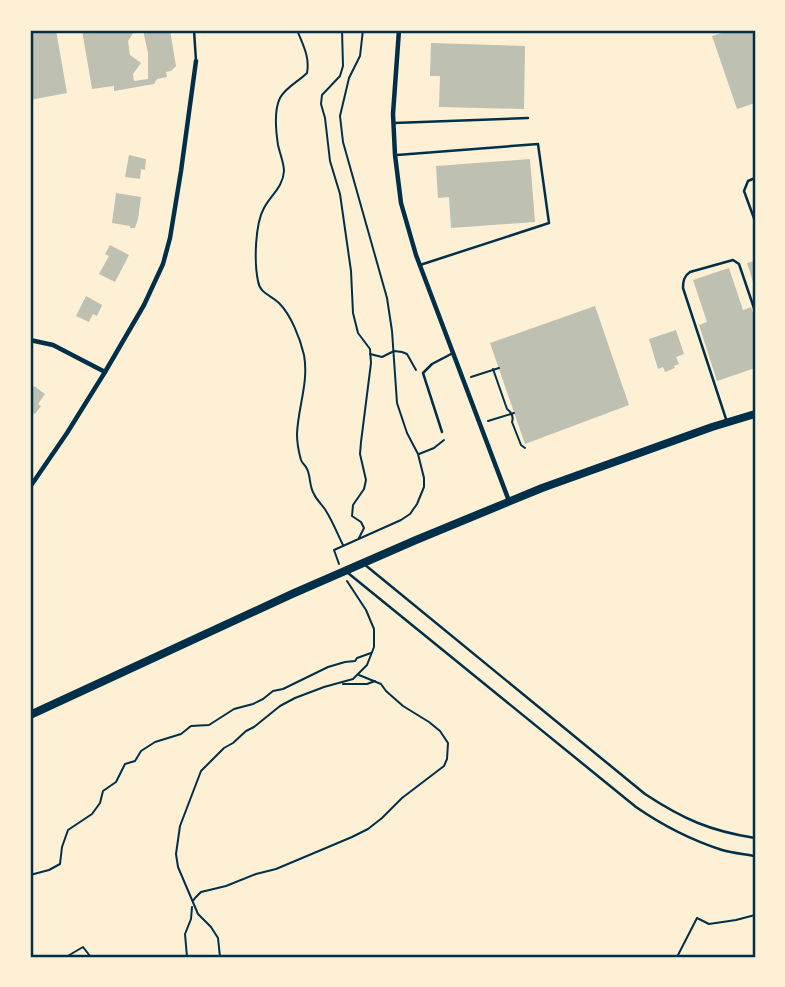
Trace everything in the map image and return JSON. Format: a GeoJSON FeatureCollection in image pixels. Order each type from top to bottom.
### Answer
{"type":"FeatureCollection","features":[{"type":"Feature","properties":{"kind":"main road"},"geometry":{"type":"LineString","coordinates":[[30,715],[292,594],[542,488],[712,426],[755,414]]}},
{"type":"Feature","properties":{"kind":"street"},"geometry":{"type":"LineString","coordinates":[[400,30],[396,59],[394,123],[401,203],[420,265],[509,502]]}},
{"type":"Feature","properties":{"kind":"street"},"geometry":{"type":"LineString","coordinates":[[30,487],[105,372],[144,305],[163,264],[181,171],[196,61]]}},
{"type":"Feature","properties":{"kind":"street"},"geometry":{"type":"LineString","coordinates":[[30,340],[53,345],[105,372]]}},
{"type":"Feature","properties":{"kind":"lane"},"geometry":{"type":"LineString","coordinates":[[194,30],[196,61]]}},
{"type":"Feature","properties":{"kind":"lane"},"geometry":{"type":"LineString","coordinates":[[394,123],[528,118]]}},
{"type":"Feature","properties":{"kind":"lane"},"geometry":{"type":"LineString","coordinates":[[395,155],[538,144],[549,223],[420,265]]}},
{"type":"Feature","properties":{"kind":"lane"},"geometry":{"type":"LineString","coordinates":[[755,178],[748,181],[744,191],[755,221]]}},
{"type":"Feature","properties":{"kind":"lane"},"geometry":{"type":"LineString","coordinates":[[727,423],[684,292],[684,279],[690,272],[733,260],[739,264],[755,311]]}},
{"type":"Feature","properties":{"kind":"lane"},"geometry":{"type":"LineString","coordinates":[[442,432],[423,373],[432,364],[453,353]]}},
{"type":"Feature","properties":{"kind":"lane"},"geometry":{"type":"LineString","coordinates":[[362,563],[645,794],[696,823],[730,834],[755,838]]}},
{"type":"Feature","properties":{"kind":"lane"},"geometry":{"type":"LineString","coordinates":[[345,571],[636,807],[657,821],[700,842],[724,851],[755,856]]}},
{"type":"Feature","properties":{"kind":"path"},"geometry":{"type":"LineString","coordinates":[[297,30],[309,63],[307,73],[286,90],[279,103],[278,144],[284,170],[280,187],[261,212],[256,265],[258,283],[285,311],[303,353],[306,370],[297,435],[300,452],[314,497],[328,513],[343,546]]}},
{"type":"Feature","properties":{"kind":"path"},"geometry":{"type":"LineString","coordinates":[[342,30],[341,76],[322,95],[321,104],[330,161],[340,194],[351,271],[353,313],[358,333],[370,349],[371,363],[360,454],[366,480],[364,489],[353,505],[352,516],[361,522],[364,528],[359,538]]}},
{"type":"Feature","properties":{"kind":"path"},"geometry":{"type":"LineString","coordinates":[[336,557],[333,551],[410,514],[424,487],[418,454],[407,433],[397,403],[387,298],[343,142],[340,116],[349,78],[360,56],[363,30]]}},
{"type":"Feature","properties":{"kind":"path"},"geometry":{"type":"LineString","coordinates":[[370,354],[382,357],[394,351],[402,352],[407,354],[415,370],[423,373]]}},
{"type":"Feature","properties":{"kind":"path"},"geometry":{"type":"LineString","coordinates":[[471,377],[499,368]]}},
{"type":"Feature","properties":{"kind":"path"},"geometry":{"type":"LineString","coordinates":[[493,369],[507,409],[513,413]]}},
{"type":"Feature","properties":{"kind":"path"},"geometry":{"type":"LineString","coordinates":[[488,421],[513,413]]}},
{"type":"Feature","properties":{"kind":"path"},"geometry":{"type":"LineString","coordinates":[[513,413],[512,422],[521,445],[525,448]]}},
{"type":"Feature","properties":{"kind":"path"},"geometry":{"type":"LineString","coordinates":[[418,454],[434,448],[444,440],[442,432]]}},
{"type":"Feature","properties":{"kind":"path"},"geometry":{"type":"LineString","coordinates":[[220,957],[218,938],[192,904],[178,867],[176,854],[180,826],[201,771],[209,762],[280,706],[324,687],[347,682],[367,665],[375,639],[371,619],[350,586]]}},
{"type":"Feature","properties":{"kind":"path"},"geometry":{"type":"LineString","coordinates":[[30,875],[60,864],[68,830],[92,814],[100,803],[103,791],[116,782],[125,764],[135,761],[141,751],[155,741],[181,734],[191,726],[209,725],[234,709],[253,704],[273,691],[283,689],[328,667],[355,662],[357,658],[372,653]]}},
{"type":"Feature","properties":{"kind":"path"},"geometry":{"type":"LineString","coordinates":[[187,957],[185,934],[191,919],[192,904],[201,892],[276,869],[368,829],[444,766],[448,751],[445,738],[429,722],[403,706],[381,684],[358,675]]}},
{"type":"Feature","properties":{"kind":"path"},"geometry":{"type":"LineString","coordinates":[[337,684],[367,684],[376,681]]}},
{"type":"Feature","properties":{"kind":"path"},"geometry":{"type":"LineString","coordinates":[[677,957],[696,918],[709,924],[755,915]]}},
{"type":"Feature","properties":{"kind":"path"},"geometry":{"type":"LineString","coordinates":[[66,957],[83,947],[89,957]]}},
{"type":"Feature","properties":{"kind":"building"},"geometry":{"type":"Polygon","coordinates":[[[30,30],[56,30],[67,93],[30,100],[30,30]]]}},
{"type":"Feature","properties":{"kind":"building"},"geometry":{"type":"Polygon","coordinates":[[[82,30],[135,30],[128,41],[130,55],[141,63],[133,74],[134,81],[148,79],[148,53],[143,30],[170,30],[176,66],[166,72],[167,77],[157,79],[154,84],[114,91],[114,86],[92,89],[82,30]]]}},
{"type":"Feature","properties":{"kind":"building"},"geometry":{"type":"Polygon","coordinates":[[[731,30],[755,30],[755,103],[737,109],[712,36],[731,30]]]}},
{"type":"Feature","properties":{"kind":"building"},"geometry":{"type":"Polygon","coordinates":[[[431,43],[525,46],[524,109],[439,107],[440,76],[430,76],[431,43]]]}},
{"type":"Feature","properties":{"kind":"building"},"geometry":{"type":"Polygon","coordinates":[[[129,155],[146,159],[145,170],[141,169],[140,179],[125,177],[129,155]]]}},
{"type":"Feature","properties":{"kind":"building"},"geometry":{"type":"Polygon","coordinates":[[[530,159],[535,222],[451,228],[449,197],[438,198],[436,166],[530,159]]]}},
{"type":"Feature","properties":{"kind":"building"},"geometry":{"type":"Polygon","coordinates":[[[116,193],[141,197],[135,228],[112,223],[116,193]]]}},
{"type":"Feature","properties":{"kind":"building"},"geometry":{"type":"Polygon","coordinates":[[[110,245],[129,255],[115,282],[99,274],[109,256],[105,254],[110,245]]]}},
{"type":"Feature","properties":{"kind":"building"},"geometry":{"type":"Polygon","coordinates":[[[755,261],[755,288],[747,263],[755,261]]]}},
{"type":"Feature","properties":{"kind":"building"},"geometry":{"type":"Polygon","coordinates":[[[729,268],[743,310],[751,307],[755,319],[755,368],[717,381],[699,325],[707,322],[693,280],[729,268]]]}},
{"type":"Feature","properties":{"kind":"building"},"geometry":{"type":"Polygon","coordinates":[[[86,296],[102,305],[97,316],[93,314],[89,322],[76,316],[86,296]]]}},
{"type":"Feature","properties":{"kind":"building"},"geometry":{"type":"Polygon","coordinates":[[[595,306],[629,405],[525,444],[490,343],[595,306]]]}},
{"type":"Feature","properties":{"kind":"building"},"geometry":{"type":"Polygon","coordinates":[[[676,330],[684,354],[676,357],[679,364],[674,366],[675,368],[665,372],[663,367],[658,369],[649,339],[676,330]]]}},
{"type":"Feature","properties":{"kind":"building"},"geometry":{"type":"Polygon","coordinates":[[[34,386],[45,394],[35,414],[30,411],[30,391],[34,386]]]}}]}
